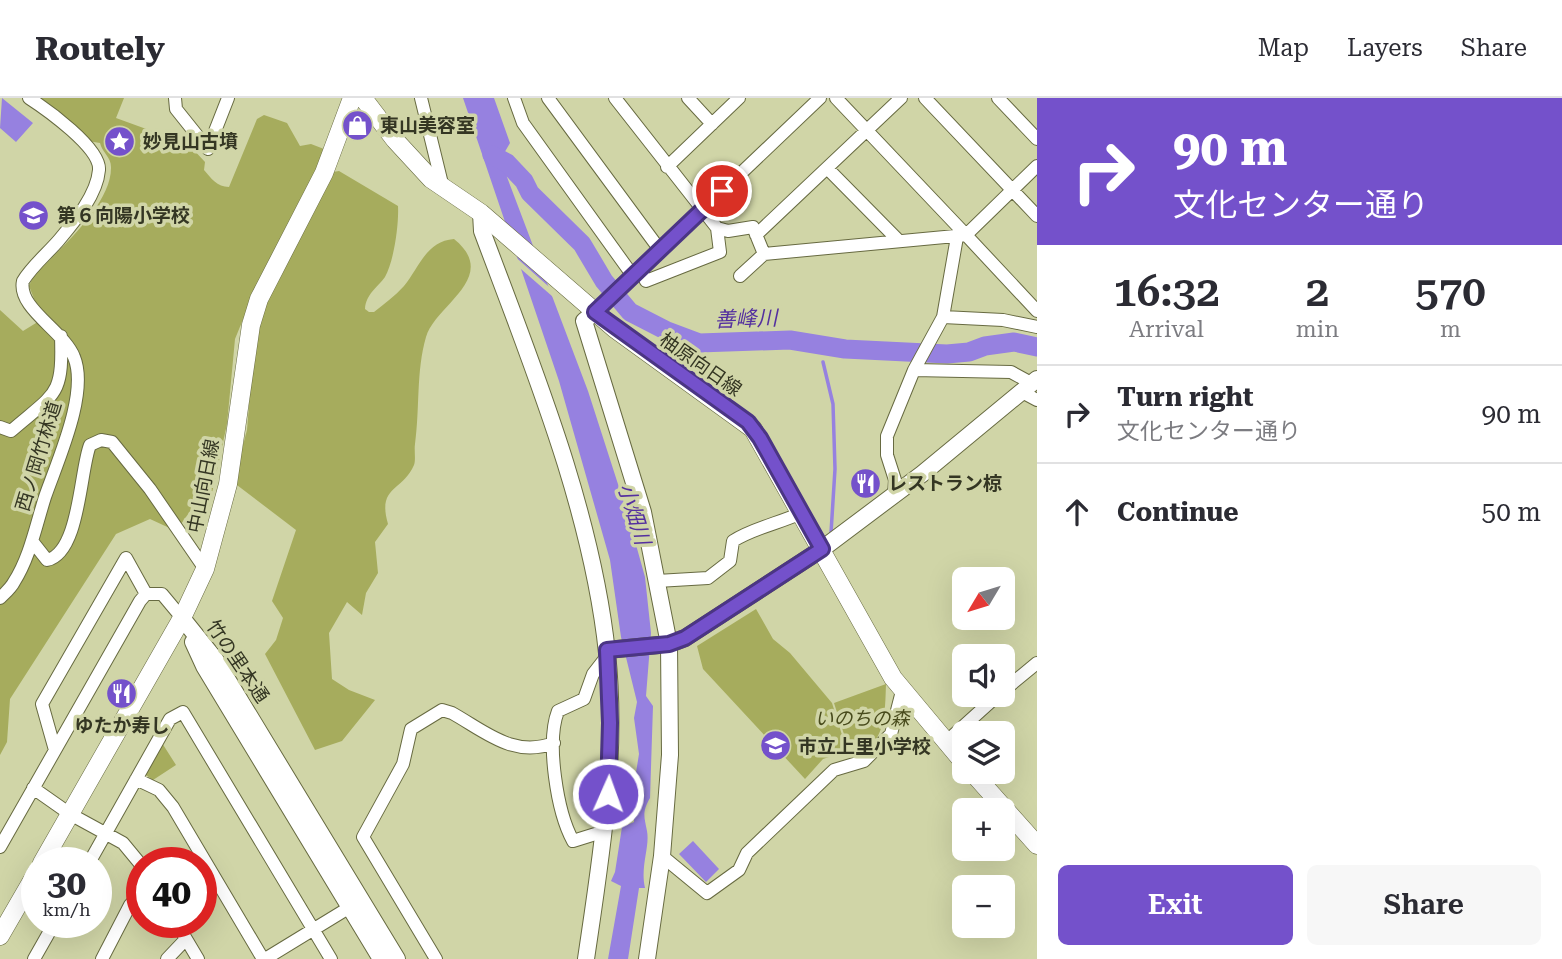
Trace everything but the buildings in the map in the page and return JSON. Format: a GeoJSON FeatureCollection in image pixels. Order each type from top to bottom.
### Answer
{"type":"FeatureCollection","features":[{"type":"Feature","properties":{"kind":"main road","name":"中山向日線"},"geometry":{"type":"LineString","coordinates":[[51,847],[182,618],[205,569],[228,484],[250,325],[259,299],[324,173],[352,98]]}},
{"type":"Feature","properties":{"kind":"main road","name":"柚原向日線"},"geometry":{"type":"LineString","coordinates":[[363,98],[411,159],[443,187],[481,213],[595,312],[748,422],[760,438],[902,691],[952,749]]}},
{"type":"Feature","properties":{"kind":"main road"},"geometry":{"type":"LineString","coordinates":[[983,784],[1037,845]]}},
{"type":"Feature","properties":{"kind":"main road"},"geometry":{"type":"LineString","coordinates":[[0,936],[21,900]]}},
{"type":"Feature","properties":{"kind":"street","name":"西ノ岡竹林道"},"geometry":{"type":"LineString","coordinates":[[0,598],[14,584],[32,541],[67,438],[77,395],[75,359],[61,335],[32,309],[23,296],[23,281],[78,216],[97,182],[100,168],[98,160],[79,138],[29,98]]}},
{"type":"Feature","properties":{"kind":"street"},"geometry":{"type":"LineString","coordinates":[[175,98],[176,109],[208,149],[228,98]]}},
{"type":"Feature","properties":{"kind":"street"},"geometry":{"type":"LineString","coordinates":[[421,98],[443,187]]}},
{"type":"Feature","properties":{"kind":"street"},"geometry":{"type":"LineString","coordinates":[[514,98],[523,123],[636,273],[646,281],[720,252],[717,228],[615,98]]}},
{"type":"Feature","properties":{"kind":"street"},"geometry":{"type":"LineString","coordinates":[[688,98],[712,124]]}},
{"type":"Feature","properties":{"kind":"street"},"geometry":{"type":"LineString","coordinates":[[667,167],[739,98]]}},
{"type":"Feature","properties":{"kind":"street"},"geometry":{"type":"LineString","coordinates":[[647,959],[662,856],[670,755],[669,644],[643,512],[584,321],[820,98]]}},
{"type":"Feature","properties":{"kind":"street"},"geometry":{"type":"LineString","coordinates":[[836,98],[962,236],[1037,311]]}},
{"type":"Feature","properties":{"kind":"street"},"geometry":{"type":"LineString","coordinates":[[756,235],[901,98]]}},
{"type":"Feature","properties":{"kind":"street"},"geometry":{"type":"LineString","coordinates":[[925,98],[1037,216]]}},
{"type":"Feature","properties":{"kind":"street"},"geometry":{"type":"LineString","coordinates":[[998,98],[1037,139]]}},
{"type":"Feature","properties":{"kind":"street"},"geometry":{"type":"LineString","coordinates":[[553,100],[660,250]]}},
{"type":"Feature","properties":{"kind":"street"},"geometry":{"type":"LineString","coordinates":[[894,495],[895,480],[887,455],[887,436],[914,370],[942,319],[962,236],[1037,166]]}},
{"type":"Feature","properties":{"kind":"street"},"geometry":{"type":"LineString","coordinates":[[827,168],[899,241]]}},
{"type":"Feature","properties":{"kind":"street"},"geometry":{"type":"LineString","coordinates":[[481,213],[482,231],[522,339],[573,493],[591,562],[607,653],[610,723],[605,831],[586,959]]}},
{"type":"Feature","properties":{"kind":"street"},"geometry":{"type":"LineString","coordinates":[[717,228],[728,231],[753,227],[764,254]]}},
{"type":"Feature","properties":{"kind":"street"},"geometry":{"type":"LineString","coordinates":[[740,276],[764,254],[799,248],[962,236]]}},
{"type":"Feature","properties":{"kind":"street"},"geometry":{"type":"LineString","coordinates":[[942,319],[1003,320],[1037,327]]}},
{"type":"Feature","properties":{"kind":"street"},"geometry":{"type":"LineString","coordinates":[[0,427],[11,431],[55,393],[62,374],[61,335]]}},
{"type":"Feature","properties":{"kind":"street"},"geometry":{"type":"LineString","coordinates":[[914,370],[1011,373],[1032,383],[1037,400]]}},
{"type":"Feature","properties":{"kind":"street"},"geometry":{"type":"LineString","coordinates":[[605,831],[573,841],[566,828],[558,793],[554,743],[558,711],[584,699],[593,674],[607,653],[669,644],[685,638],[822,549],[894,495],[1032,383]]}},
{"type":"Feature","properties":{"kind":"street"},"geometry":{"type":"LineString","coordinates":[[32,541],[47,560],[58,554],[81,504],[90,445],[107,440],[118,448],[150,489],[205,569]]}},
{"type":"Feature","properties":{"kind":"street"},"geometry":{"type":"LineString","coordinates":[[657,581],[708,578],[730,561],[733,541],[744,534],[768,528],[801,513]]}},
{"type":"Feature","properties":{"kind":"street"},"geometry":{"type":"LineString","coordinates":[[55,750],[42,704],[126,558],[146,594]]}},
{"type":"Feature","properties":{"kind":"street"},"geometry":{"type":"LineString","coordinates":[[146,594],[162,594],[182,618]]}},
{"type":"Feature","properties":{"kind":"street"},"geometry":{"type":"LineString","coordinates":[[0,847],[146,594]]}},
{"type":"Feature","properties":{"kind":"street","name":"竹の里本通"},"geometry":{"type":"LineString","coordinates":[[182,618],[215,659],[356,903],[381,959]]}},
{"type":"Feature","properties":{"kind":"street"},"geometry":{"type":"LineString","coordinates":[[1015,681],[1037,663]]}},
{"type":"Feature","properties":{"kind":"street"},"geometry":{"type":"LineString","coordinates":[[662,856],[707,893],[739,870],[747,853],[834,770],[864,761],[891,734],[902,691]]}},
{"type":"Feature","properties":{"kind":"street"},"geometry":{"type":"LineString","coordinates":[[946,742],[985,707]]}},
{"type":"Feature","properties":{"kind":"street"},"geometry":{"type":"LineString","coordinates":[[436,959],[363,837],[403,764],[409,733],[416,724],[442,710],[509,746],[526,750],[554,743]]}},
{"type":"Feature","properties":{"kind":"street"},"geometry":{"type":"LineString","coordinates":[[99,847],[170,719],[183,712],[331,959]]}},
{"type":"Feature","properties":{"kind":"street"},"geometry":{"type":"LineString","coordinates":[[136,779],[159,790],[173,807],[264,959],[356,903]]}},
{"type":"Feature","properties":{"kind":"street"},"geometry":{"type":"LineString","coordinates":[[33,788],[70,814],[126,847]]}},
{"type":"Feature","properties":{"kind":"street","name":"竹の里本通"},"geometry":{"type":"LineString","coordinates":[[356,903],[397,959]]}},
{"type":"Feature","properties":{"kind":"street"},"geometry":{"type":"LineString","coordinates":[[102,959],[126,913]]}},
{"type":"Feature","properties":{"kind":"street"},"geometry":{"type":"LineString","coordinates":[[34,959],[46,938]]}},
{"type":"Feature","properties":{"kind":"street"},"geometry":{"type":"LineString","coordinates":[[167,959],[186,939],[198,959]]}},
{"type":"Feature","properties":{"kind":"green space"},"geometry":{"type":"Polygon","coordinates":[[[41,98],[124,98],[116,118],[160,134],[176,131],[205,162],[204,170],[209,176],[225,187],[229,187],[257,119],[264,115],[287,123],[300,146],[311,144],[324,149],[324,154],[259,280],[235,339],[227,424],[207,516],[191,510],[176,531],[150,519],[116,534],[10,699],[7,742],[0,755],[0,310],[23,331],[36,323],[41,316],[29,286],[33,277],[93,211],[109,182],[111,167],[100,143],[88,141],[72,123],[41,98]]]}},
{"type":"Feature","properties":{"kind":"green space"},"geometry":{"type":"Polygon","coordinates":[[[339,171],[398,206],[397,232],[391,262],[385,277],[367,299],[365,309],[369,312],[374,312],[397,293],[424,256],[444,241],[454,239],[467,253],[471,266],[461,290],[432,325],[426,337],[419,377],[415,463],[409,474],[388,496],[385,512],[388,524],[375,542],[378,573],[366,593],[362,615],[347,602],[329,633],[332,679],[349,690],[375,700],[342,741],[315,750],[265,654],[276,640],[283,618],[272,601],[296,530],[233,482],[247,430],[254,343],[265,301],[333,172],[339,171]]]}},
{"type":"Feature","properties":{"kind":"green space"},"geometry":{"type":"Polygon","coordinates":[[[756,609],[773,639],[790,653],[832,703],[847,751],[823,759],[805,779],[703,669],[697,646],[756,609]]]}},
{"type":"Feature","properties":{"kind":"green space","name":"いのちの森"},"geometry":{"type":"Polygon","coordinates":[[[886,684],[884,717],[877,738],[863,752],[851,756],[834,703],[886,684]]]}},
{"type":"Feature","properties":{"kind":"green space"},"geometry":{"type":"Polygon","coordinates":[[[162,743],[176,765],[153,780],[143,773],[162,743]]]}},
{"type":"Feature","properties":{"kind":"shaded area"},"geometry":{"type":"Polygon","coordinates":[[[2,98],[33,123],[16,142],[0,128],[2,98]]]}},
{"type":"Feature","properties":{"kind":"shaded area"},"geometry":{"type":"Polygon","coordinates":[[[463,98],[494,98],[510,143],[503,155],[507,177],[588,391],[645,577],[651,633],[646,696],[653,706],[650,798],[644,814],[648,837],[645,888],[639,888],[628,959],[608,959],[621,886],[611,881],[615,872],[622,827],[634,822],[634,785],[639,754],[634,718],[637,702],[621,637],[610,560],[559,381],[463,98]]]}},
{"type":"Feature","properties":{"kind":"shaded area"},"geometry":{"type":"Polygon","coordinates":[[[693,841],[719,869],[706,882],[679,854],[693,841]]]}},
{"type":"Feature","properties":{"kind":"pier"},"geometry":{"type":"Polygon","coordinates":[[[511,253],[556,293],[560,303],[514,263],[511,253]]]}},
{"type":"Feature","properties":{"kind":"waterway","name":"善峰川"},"geometry":{"type":"LineString","coordinates":[[492,155],[507,163],[524,181],[530,193],[582,244],[604,281],[630,312],[667,331],[699,343],[790,340],[845,349],[947,354],[1014,342],[1037,347]]}},
{"type":"Feature","properties":{"kind":"waterway"},"geometry":{"type":"LineString","coordinates":[[823,362],[833,404],[835,469],[831,533]]}},
{"type":"Feature","properties":{"kind":"place","name":"東山美容室"},"geometry":{"type":"Point","coordinates":[357,125]}},
{"type":"Feature","properties":{"kind":"place","name":"妙見山古墳"},"geometry":{"type":"Point","coordinates":[120,141]}},
{"type":"Feature","properties":{"kind":"place","name":"第６向陽小学校"},"geometry":{"type":"Point","coordinates":[34,215]}},
{"type":"Feature","properties":{"kind":"place","name":"レストラン椋"},"geometry":{"type":"Point","coordinates":[865,483]}},
{"type":"Feature","properties":{"kind":"place","name":"ゆたか寿し"},"geometry":{"type":"Point","coordinates":[122,694]}},
{"type":"Feature","properties":{"kind":"place","name":"市立上里小学校"},"geometry":{"type":"Point","coordinates":[775,746]}},
{"type":"Feature","properties":{"kind":"route"},"geometry":{"type":"LineString","coordinates":[[608,794],[610,723],[607,650],[669,644],[685,638],[822,549],[760,438],[748,422],[595,312],[722,191]]}},
{"type":"Feature","properties":{"kind":"water label","name":"小畑川"},"geometry":{"type":"Point","coordinates":[634,514]}}]}
